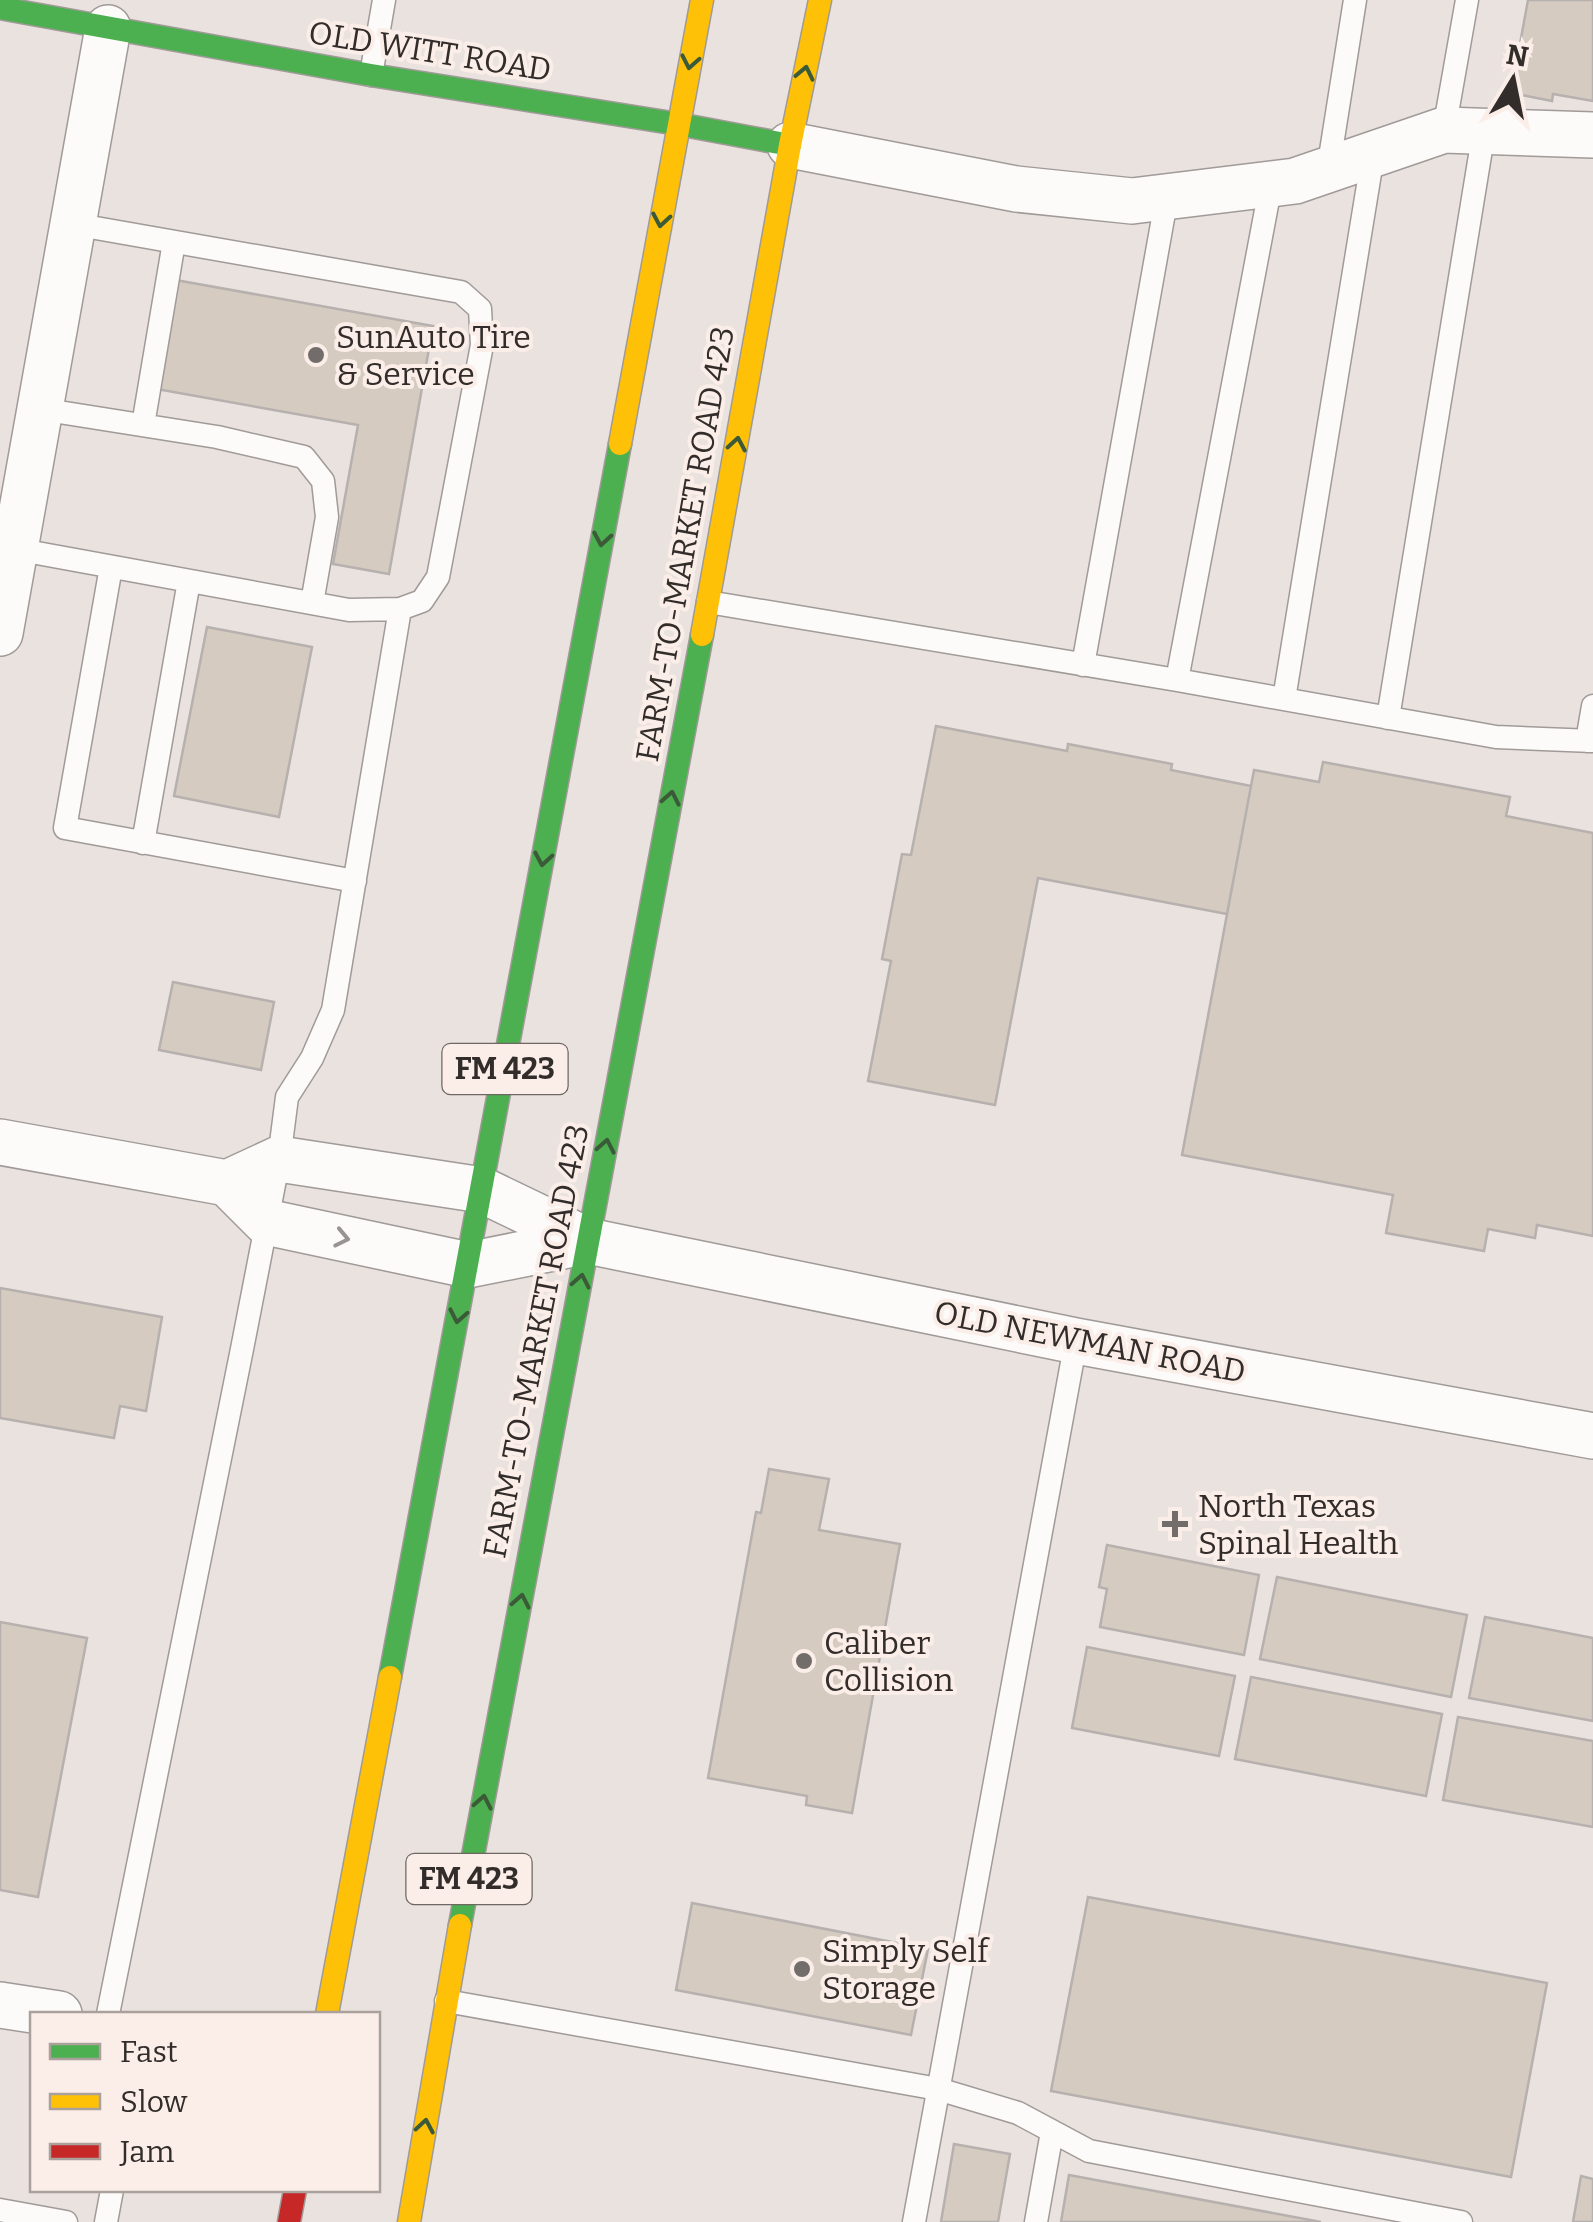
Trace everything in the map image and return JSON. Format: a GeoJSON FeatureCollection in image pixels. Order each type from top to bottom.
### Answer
{"type":"FeatureCollection","features":[{"type":"Feature","properties":{"kind":"main road","name":"FM 423"},"geometry":{"type":"LineString","coordinates":[[327,2012],[702,0]]}},
{"type":"Feature","properties":{"kind":"main road","name":"FARM-TO-MARKET ROAD 423"},"geometry":{"type":"LineString","coordinates":[[409,2222],[446,2001],[820,0]]}},
{"type":"Feature","properties":{"kind":"main road","name":"OLD WITT ROAD"},"geometry":{"type":"LineString","coordinates":[[0,8],[790,145]]}},
{"type":"Feature","properties":{"kind":"main road"},"geometry":{"type":"LineString","coordinates":[[289,2222],[295,2192]]}},
{"type":"Feature","properties":{"kind":"street"},"geometry":{"type":"LineString","coordinates":[[0,632],[108,28]]}},
{"type":"Feature","properties":{"kind":"street"},"geometry":{"type":"LineString","coordinates":[[790,145],[1016,190],[1132,200],[1294,182],[1373,154],[1464,131],[1593,135]]}},
{"type":"Feature","properties":{"kind":"street"},"geometry":{"type":"LineString","coordinates":[[0,1142],[227,1183],[266,1222],[468,1265],[588,1242]]}},
{"type":"Feature","properties":{"kind":"street"},"geometry":{"type":"LineString","coordinates":[[227,1183],[278,1159],[482,1190],[588,1242]]}},
{"type":"Feature","properties":{"kind":"street","name":"OLD NEWMAN ROAD"},"geometry":{"type":"LineString","coordinates":[[588,1242],[1076,1341],[1593,1436]]}},
{"type":"Feature","properties":{"kind":"street"},"geometry":{"type":"LineString","coordinates":[[0,2004],[47,2012]]}},
{"type":"Feature","properties":{"kind":"lane"},"geometry":{"type":"LineString","coordinates":[[371,75],[384,0]]}},
{"type":"Feature","properties":{"kind":"lane"},"geometry":{"type":"LineString","coordinates":[[1328,170],[1355,0]]}},
{"type":"Feature","properties":{"kind":"lane"},"geometry":{"type":"LineString","coordinates":[[1388,718],[1464,131],[1467,0]]}},
{"type":"Feature","properties":{"kind":"lane"},"geometry":{"type":"LineString","coordinates":[[1284,699],[1373,154]]}},
{"type":"Feature","properties":{"kind":"lane"},"geometry":{"type":"LineString","coordinates":[[1177,680],[1271,184]]}},
{"type":"Feature","properties":{"kind":"lane"},"geometry":{"type":"LineString","coordinates":[[1083,665],[1167,196]]}},
{"type":"Feature","properties":{"kind":"lane"},"geometry":{"type":"LineString","coordinates":[[15,549],[349,610],[400,609],[422,601],[438,577],[482,345],[480,309],[461,292],[74,224]]}},
{"type":"Feature","properties":{"kind":"lane"},"geometry":{"type":"LineString","coordinates":[[142,425],[174,242]]}},
{"type":"Feature","properties":{"kind":"lane"},"geometry":{"type":"LineString","coordinates":[[40,409],[217,437],[304,457],[323,481],[327,517],[312,603]]}},
{"type":"Feature","properties":{"kind":"lane"},"geometry":{"type":"LineString","coordinates":[[111,567],[65,828],[354,881]]}},
{"type":"Feature","properties":{"kind":"lane"},"geometry":{"type":"LineString","coordinates":[[143,842],[188,581]]}},
{"type":"Feature","properties":{"kind":"lane"},"geometry":{"type":"LineString","coordinates":[[708,602],[1496,737],[1590,741],[1593,706]]}},
{"type":"Feature","properties":{"kind":"lane"},"geometry":{"type":"LineString","coordinates":[[108,2012],[266,1222],[287,1097],[312,1058],[333,1010],[400,609]]}},
{"type":"Feature","properties":{"kind":"lane"},"geometry":{"type":"LineString","coordinates":[[914,2222],[1076,1341]]}},
{"type":"Feature","properties":{"kind":"lane"},"geometry":{"type":"LineString","coordinates":[[446,2001],[938,2089],[1018,2114],[1090,2151],[1461,2222]]}},
{"type":"Feature","properties":{"kind":"lane"},"geometry":{"type":"LineString","coordinates":[[1036,2222],[1052,2132]]}},
{"type":"Feature","properties":{"kind":"lane"},"geometry":{"type":"LineString","coordinates":[[106,2222],[112,2192]]}},
{"type":"Feature","properties":{"kind":"lane"},"geometry":{"type":"LineString","coordinates":[[0,2210],[66,2222]]}},
{"type":"Feature","properties":{"kind":"building"},"geometry":{"type":"Polygon","coordinates":[[[1528,0],[1593,0],[1593,101],[1553,94],[1552,101],[1511,93],[1528,0]]]}},
{"type":"Feature","properties":{"kind":"building"},"geometry":{"type":"Polygon","coordinates":[[[170,279],[433,326],[389,574],[333,564],[358,425],[151,388],[170,279]]]}},
{"type":"Feature","properties":{"kind":"building"},"geometry":{"type":"Polygon","coordinates":[[[207,627],[312,647],[279,817],[174,796],[207,627]]]}},
{"type":"Feature","properties":{"kind":"building"},"geometry":{"type":"Polygon","coordinates":[[[936,726],[1067,751],[1068,744],[1172,764],[1171,770],[1251,786],[1227,914],[1038,878],[995,1105],[868,1081],[891,961],[882,959],[902,854],[911,855],[936,726]]]}},
{"type":"Feature","properties":{"kind":"building"},"geometry":{"type":"Polygon","coordinates":[[[1323,762],[1510,797],[1506,816],[1593,833],[1593,1236],[1537,1225],[1535,1238],[1488,1229],[1484,1251],[1386,1233],[1393,1195],[1182,1155],[1254,770],[1319,782],[1323,762]]]}},
{"type":"Feature","properties":{"kind":"building"},"geometry":{"type":"Polygon","coordinates":[[[173,982],[274,1002],[261,1070],[159,1050],[173,982]]]}},
{"type":"Feature","properties":{"kind":"building"},"geometry":{"type":"Polygon","coordinates":[[[0,1288],[162,1317],[146,1411],[120,1406],[114,1438],[0,1418],[0,1288]]]}},
{"type":"Feature","properties":{"kind":"building","name":"Caliber Collision"},"geometry":{"type":"Polygon","coordinates":[[[769,1469],[829,1479],[819,1530],[900,1544],[852,1813],[806,1805],[807,1796],[708,1778],[756,1512],[761,1513],[769,1469]]]}},
{"type":"Feature","properties":{"kind":"building"},"geometry":{"type":"Polygon","coordinates":[[[1107,1545],[1259,1575],[1244,1655],[1100,1627],[1107,1589],[1099,1587],[1107,1545]]]}},
{"type":"Feature","properties":{"kind":"building"},"geometry":{"type":"Polygon","coordinates":[[[1277,1577],[1467,1615],[1451,1697],[1260,1659],[1277,1577]]]}},
{"type":"Feature","properties":{"kind":"building"},"geometry":{"type":"Polygon","coordinates":[[[1485,1617],[1593,1638],[1593,1721],[1469,1698],[1485,1617]]]}},
{"type":"Feature","properties":{"kind":"building"},"geometry":{"type":"Polygon","coordinates":[[[0,1622],[87,1638],[38,1897],[0,1890],[0,1622]]]}},
{"type":"Feature","properties":{"kind":"building"},"geometry":{"type":"Polygon","coordinates":[[[1087,1647],[1235,1676],[1219,1756],[1072,1728],[1087,1647]]]}},
{"type":"Feature","properties":{"kind":"building"},"geometry":{"type":"Polygon","coordinates":[[[1251,1677],[1442,1714],[1426,1796],[1235,1759],[1251,1677]]]}},
{"type":"Feature","properties":{"kind":"building"},"geometry":{"type":"Polygon","coordinates":[[[1458,1717],[1593,1741],[1593,1827],[1443,1800],[1458,1717]]]}},
{"type":"Feature","properties":{"kind":"building"},"geometry":{"type":"Polygon","coordinates":[[[1088,1897],[1547,1983],[1511,2177],[1051,2091],[1088,1897]]]}},
{"type":"Feature","properties":{"kind":"building","name":"Simply Self Storage"},"geometry":{"type":"Polygon","coordinates":[[[692,1903],[928,1949],[911,2035],[676,1990],[692,1903]]]}},
{"type":"Feature","properties":{"kind":"building"},"geometry":{"type":"Polygon","coordinates":[[[954,2144],[1010,2154],[998,2222],[941,2222],[954,2144]]]}},
{"type":"Feature","properties":{"kind":"building"},"geometry":{"type":"Polygon","coordinates":[[[1069,2175],[1321,2222],[1061,2222],[1069,2175]]]}},
{"type":"Feature","properties":{"kind":"building"},"geometry":{"type":"Polygon","coordinates":[[[1581,2176],[1593,2179],[1593,2222],[1573,2222],[1581,2176]]]}},
{"type":"Feature","properties":{"kind":"traffic: fast"},"geometry":{"type":"LineString","coordinates":[[0,8],[790,145]]}},
{"type":"Feature","properties":{"kind":"traffic: fast"},"geometry":{"type":"LineString","coordinates":[[390,1677],[620,444]]}},
{"type":"Feature","properties":{"kind":"traffic: fast"},"geometry":{"type":"LineString","coordinates":[[460,1925],[702,635]]}},
{"type":"Feature","properties":{"kind":"traffic: slow"},"geometry":{"type":"LineString","coordinates":[[620,444],[702,0]]}},
{"type":"Feature","properties":{"kind":"traffic: slow"},"geometry":{"type":"LineString","coordinates":[[702,635],[790,145],[820,0]]}},
{"type":"Feature","properties":{"kind":"traffic: slow"},"geometry":{"type":"LineString","coordinates":[[327,2012],[390,1677]]}},
{"type":"Feature","properties":{"kind":"traffic: slow"},"geometry":{"type":"LineString","coordinates":[[409,2222],[460,1925]]}},
{"type":"Feature","properties":{"kind":"traffic: jam"},"geometry":{"type":"LineString","coordinates":[[289,2222],[295,2192]]}},
{"type":"Feature","properties":{"kind":"place","name":"SunAuto Tire & Service"},"geometry":{"type":"Point","coordinates":[316,355]}},
{"type":"Feature","properties":{"kind":"place","name":"North Texas Spinal Health"},"geometry":{"type":"Point","coordinates":[1175,1524]}},
{"type":"Feature","properties":{"kind":"place","name":"Caliber Collision"},"geometry":{"type":"Point","coordinates":[804,1661]}},
{"type":"Feature","properties":{"kind":"place","name":"Simply Self Storage"},"geometry":{"type":"Point","coordinates":[802,1969]}}]}
